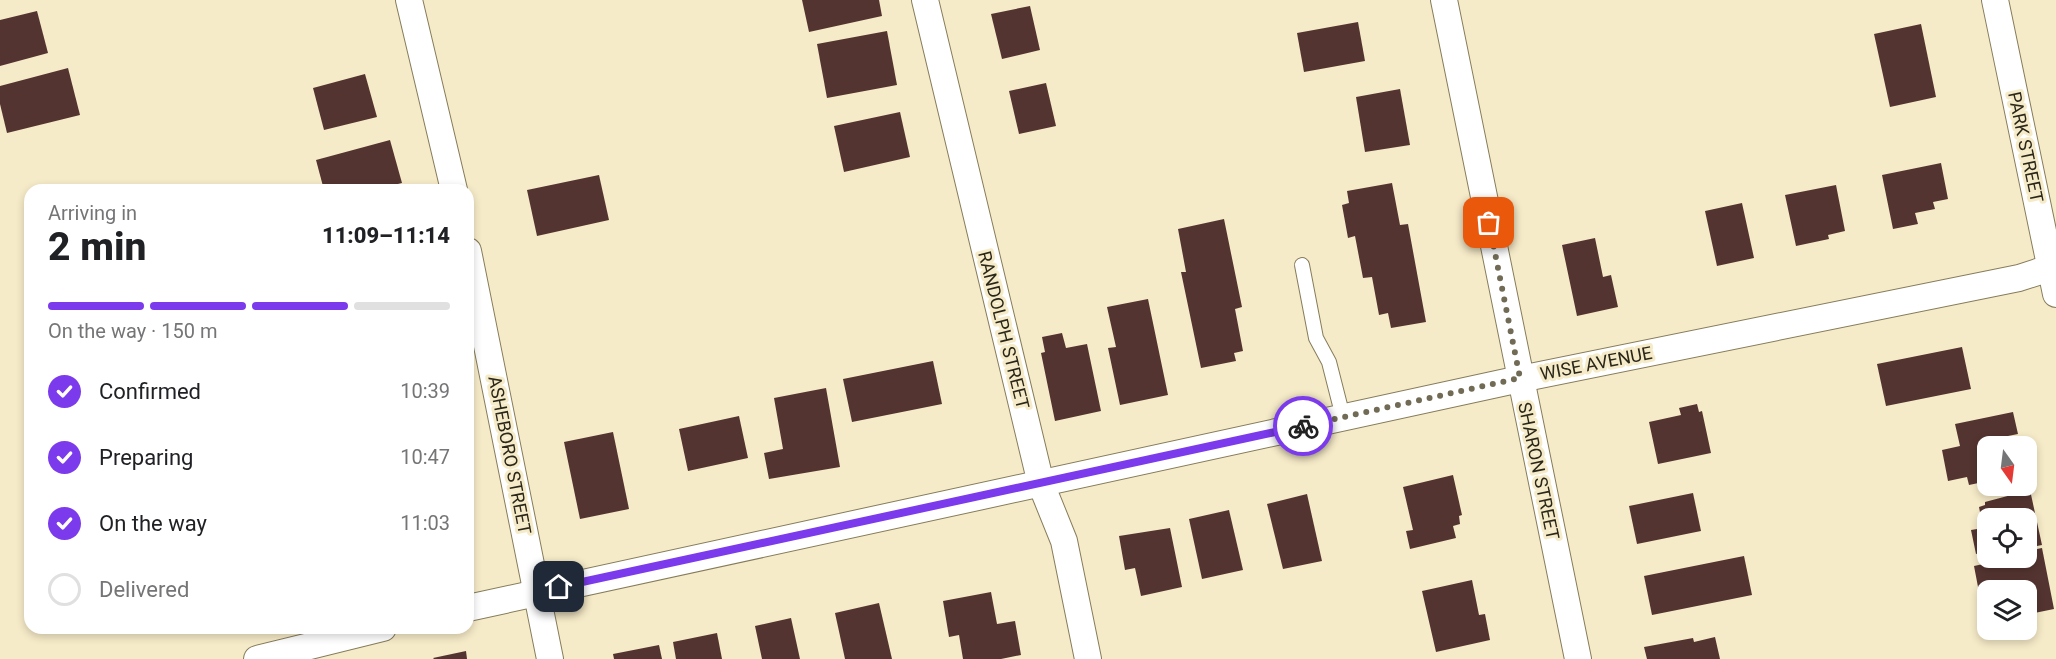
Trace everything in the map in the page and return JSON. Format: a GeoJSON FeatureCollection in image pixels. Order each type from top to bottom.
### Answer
{"type":"FeatureCollection","features":[{"type":"Feature","properties":{"kind":"street"},"geometry":{"type":"LineString","coordinates":[[409,0],[453,184]]}},
{"type":"Feature","properties":{"kind":"street","name":"RANDOLPH STREET"},"geometry":{"type":"LineString","coordinates":[[925,0],[1041,484],[1065,541],[1088,659]]}},
{"type":"Feature","properties":{"kind":"street","name":"SHARON STREET"},"geometry":{"type":"LineString","coordinates":[[1444,0],[1578,659]]}},
{"type":"Feature","properties":{"kind":"street","name":"PARK STREET"},"geometry":{"type":"LineString","coordinates":[[1995,0],[2053,267],[2056,294]]}},
{"type":"Feature","properties":{"kind":"street","name":"WISE AVENUE"},"geometry":{"type":"LineString","coordinates":[[474,606],[536,591],[1041,484],[1520,378],[2019,278],[2053,267]]}},
{"type":"Feature","properties":{"kind":"street","name":"ASHEBORO STREET"},"geometry":{"type":"LineString","coordinates":[[474,281],[550,659]]}},
{"type":"Feature","properties":{"kind":"street"},"geometry":{"type":"LineString","coordinates":[[257,659],[359,634]]}},
{"type":"Feature","properties":{"kind":"lane"},"geometry":{"type":"LineString","coordinates":[[1302,265],[1316,338],[1331,368],[1343,417]]}},
{"type":"Feature","properties":{"kind":"building"},"geometry":{"type":"Polygon","coordinates":[[[802,0],[879,0],[882,16],[809,32],[802,0]]]}},
{"type":"Feature","properties":{"kind":"building"},"geometry":{"type":"Polygon","coordinates":[[[1030,6],[1040,50],[1002,59],[991,14],[1030,6]]]}},
{"type":"Feature","properties":{"kind":"building"},"geometry":{"type":"Polygon","coordinates":[[[37,11],[48,53],[0,66],[0,20],[37,11]]]}},
{"type":"Feature","properties":{"kind":"building"},"geometry":{"type":"Polygon","coordinates":[[[1358,22],[1365,61],[1304,72],[1297,33],[1358,22]]]}},
{"type":"Feature","properties":{"kind":"building"},"geometry":{"type":"Polygon","coordinates":[[[1921,24],[1936,97],[1890,107],[1874,34],[1921,24]]]}},
{"type":"Feature","properties":{"kind":"building"},"geometry":{"type":"Polygon","coordinates":[[[887,31],[897,85],[827,98],[817,44],[887,31]]]}},
{"type":"Feature","properties":{"kind":"building"},"geometry":{"type":"Polygon","coordinates":[[[68,68],[80,115],[7,133],[0,104],[0,86],[68,68]]]}},
{"type":"Feature","properties":{"kind":"building"},"geometry":{"type":"Polygon","coordinates":[[[365,74],[377,117],[324,130],[313,88],[365,74]]]}},
{"type":"Feature","properties":{"kind":"building"},"geometry":{"type":"Polygon","coordinates":[[[1046,83],[1056,126],[1019,134],[1009,91],[1046,83]]]}},
{"type":"Feature","properties":{"kind":"building"},"geometry":{"type":"Polygon","coordinates":[[[1400,89],[1410,145],[1365,152],[1356,97],[1400,89]]]}},
{"type":"Feature","properties":{"kind":"building"},"geometry":{"type":"Polygon","coordinates":[[[900,112],[910,157],[844,172],[834,126],[900,112]]]}},
{"type":"Feature","properties":{"kind":"building"},"geometry":{"type":"Polygon","coordinates":[[[390,140],[402,183],[322,184],[316,160],[390,140]]]}},
{"type":"Feature","properties":{"kind":"building"},"geometry":{"type":"Polygon","coordinates":[[[1941,163],[1948,199],[1933,202],[1935,209],[1915,213],[1918,224],[1893,229],[1882,175],[1941,163]]]}},
{"type":"Feature","properties":{"kind":"building"},"geometry":{"type":"Polygon","coordinates":[[[599,175],[609,220],[537,236],[527,190],[599,175]]]}},
{"type":"Feature","properties":{"kind":"building"},"geometry":{"type":"Polygon","coordinates":[[[1392,183],[1400,225],[1408,224],[1426,322],[1391,328],[1388,313],[1379,315],[1372,277],[1363,278],[1355,236],[1348,238],[1342,205],[1349,203],[1347,191],[1392,183]]]}},
{"type":"Feature","properties":{"kind":"building"},"geometry":{"type":"Polygon","coordinates":[[[1836,185],[1845,231],[1828,235],[1829,239],[1796,246],[1785,195],[1836,185]]]}},
{"type":"Feature","properties":{"kind":"building"},"geometry":{"type":"Polygon","coordinates":[[[1742,203],[1754,258],[1717,266],[1705,211],[1742,203]]]}},
{"type":"Feature","properties":{"kind":"building"},"geometry":{"type":"Polygon","coordinates":[[[1224,219],[1242,307],[1235,309],[1243,351],[1234,353],[1236,361],[1201,368],[1181,272],[1186,272],[1178,229],[1224,219]]]}},
{"type":"Feature","properties":{"kind":"building"},"geometry":{"type":"Polygon","coordinates":[[[1595,238],[1603,277],[1611,275],[1618,307],[1577,316],[1562,245],[1595,238]]]}},
{"type":"Feature","properties":{"kind":"building"},"geometry":{"type":"Polygon","coordinates":[[[1148,299],[1168,395],[1120,405],[1108,348],[1116,347],[1107,307],[1148,299]]]}},
{"type":"Feature","properties":{"kind":"building"},"geometry":{"type":"Polygon","coordinates":[[[1062,333],[1066,348],[1087,344],[1101,411],[1055,421],[1041,353],[1045,352],[1042,337],[1062,333]]]}},
{"type":"Feature","properties":{"kind":"building"},"geometry":{"type":"Polygon","coordinates":[[[1962,347],[1971,389],[1886,406],[1877,364],[1962,347]]]}},
{"type":"Feature","properties":{"kind":"building"},"geometry":{"type":"Polygon","coordinates":[[[933,361],[942,404],[852,422],[843,379],[933,361]]]}},
{"type":"Feature","properties":{"kind":"building"},"geometry":{"type":"Polygon","coordinates":[[[826,388],[840,467],[769,479],[764,453],[783,449],[774,398],[826,388]]]}},
{"type":"Feature","properties":{"kind":"building"},"geometry":{"type":"Polygon","coordinates":[[[1697,404],[1699,412],[1702,411],[1711,453],[1658,464],[1649,422],[1681,415],[1679,408],[1697,404]]]}},
{"type":"Feature","properties":{"kind":"building"},"geometry":{"type":"Polygon","coordinates":[[[2013,412],[2018,434],[1977,436],[1977,483],[1969,485],[1967,477],[1948,481],[1942,450],[1960,446],[1955,424],[2013,412]]]}},
{"type":"Feature","properties":{"kind":"building"},"geometry":{"type":"Polygon","coordinates":[[[739,416],[748,458],[688,471],[679,429],[739,416]]]}},
{"type":"Feature","properties":{"kind":"building"},"geometry":{"type":"Polygon","coordinates":[[[613,432],[629,509],[580,519],[564,442],[613,432]]]}},
{"type":"Feature","properties":{"kind":"building"},"geometry":{"type":"Polygon","coordinates":[[[1453,475],[1462,515],[1459,516],[1460,524],[1453,526],[1456,538],[1410,549],[1406,531],[1413,530],[1403,487],[1453,475]]]}},
{"type":"Feature","properties":{"kind":"building"},"geometry":{"type":"Polygon","coordinates":[[[1693,493],[1701,531],[1637,544],[1629,506],[1693,493]]]}},
{"type":"Feature","properties":{"kind":"building"},"geometry":{"type":"Polygon","coordinates":[[[1307,494],[1322,561],[1283,569],[1267,504],[1307,494]]]}},
{"type":"Feature","properties":{"kind":"building"},"geometry":{"type":"Polygon","coordinates":[[[2008,496],[2031,496],[2034,508],[1979,508],[1985,505],[1985,502],[2008,496]]]}},
{"type":"Feature","properties":{"kind":"building"},"geometry":{"type":"Polygon","coordinates":[[[1229,510],[1243,570],[1202,579],[1189,519],[1229,510]]]}},
{"type":"Feature","properties":{"kind":"building"},"geometry":{"type":"Polygon","coordinates":[[[2037,522],[2042,545],[2037,546],[2037,522]]]}},
{"type":"Feature","properties":{"kind":"building"},"geometry":{"type":"Polygon","coordinates":[[[1170,528],[1182,587],[1141,596],[1135,568],[1125,570],[1119,536],[1170,528]]]}},
{"type":"Feature","properties":{"kind":"building"},"geometry":{"type":"Polygon","coordinates":[[[1977,529],[1976,554],[1971,530],[1977,529]]]}},
{"type":"Feature","properties":{"kind":"building"},"geometry":{"type":"Polygon","coordinates":[[[2042,548],[2054,609],[2037,613],[2037,580],[1977,582],[1974,566],[1977,565],[1977,568],[2037,568],[2037,549],[2042,548]]]}},
{"type":"Feature","properties":{"kind":"building"},"geometry":{"type":"Polygon","coordinates":[[[1744,556],[1752,595],[1652,615],[1644,576],[1744,556]]]}},
{"type":"Feature","properties":{"kind":"building"},"geometry":{"type":"Polygon","coordinates":[[[1472,580],[1479,615],[1485,614],[1490,640],[1436,652],[1422,591],[1472,580]]]}},
{"type":"Feature","properties":{"kind":"building"},"geometry":{"type":"Polygon","coordinates":[[[991,592],[997,624],[1015,621],[1021,655],[1001,659],[963,659],[959,635],[949,637],[943,601],[991,592]]]}},
{"type":"Feature","properties":{"kind":"building"},"geometry":{"type":"Polygon","coordinates":[[[879,603],[892,659],[845,659],[835,613],[879,603]]]}},
{"type":"Feature","properties":{"kind":"building"},"geometry":{"type":"Polygon","coordinates":[[[791,618],[800,659],[762,659],[755,626],[791,618]]]}},
{"type":"Feature","properties":{"kind":"building"},"geometry":{"type":"Polygon","coordinates":[[[717,633],[722,659],[676,659],[673,642],[717,633]]]}},
{"type":"Feature","properties":{"kind":"building"},"geometry":{"type":"Polygon","coordinates":[[[1715,637],[1720,659],[1647,659],[1644,647],[1693,638],[1694,642],[1715,637]]]}},
{"type":"Feature","properties":{"kind":"building"},"geometry":{"type":"Polygon","coordinates":[[[659,645],[662,659],[614,659],[613,654],[659,645]]]}},
{"type":"Feature","properties":{"kind":"building"},"geometry":{"type":"Polygon","coordinates":[[[466,651],[467,659],[433,658],[466,651]]]}},
{"type":"Feature","properties":{"kind":"way so far"},"geometry":{"type":"LineString","coordinates":[[1303,426],[1520,378],[1489,223]]}},
{"type":"Feature","properties":{"kind":"route"},"geometry":{"type":"LineString","coordinates":[[559,587],[1303,426]]}}]}
